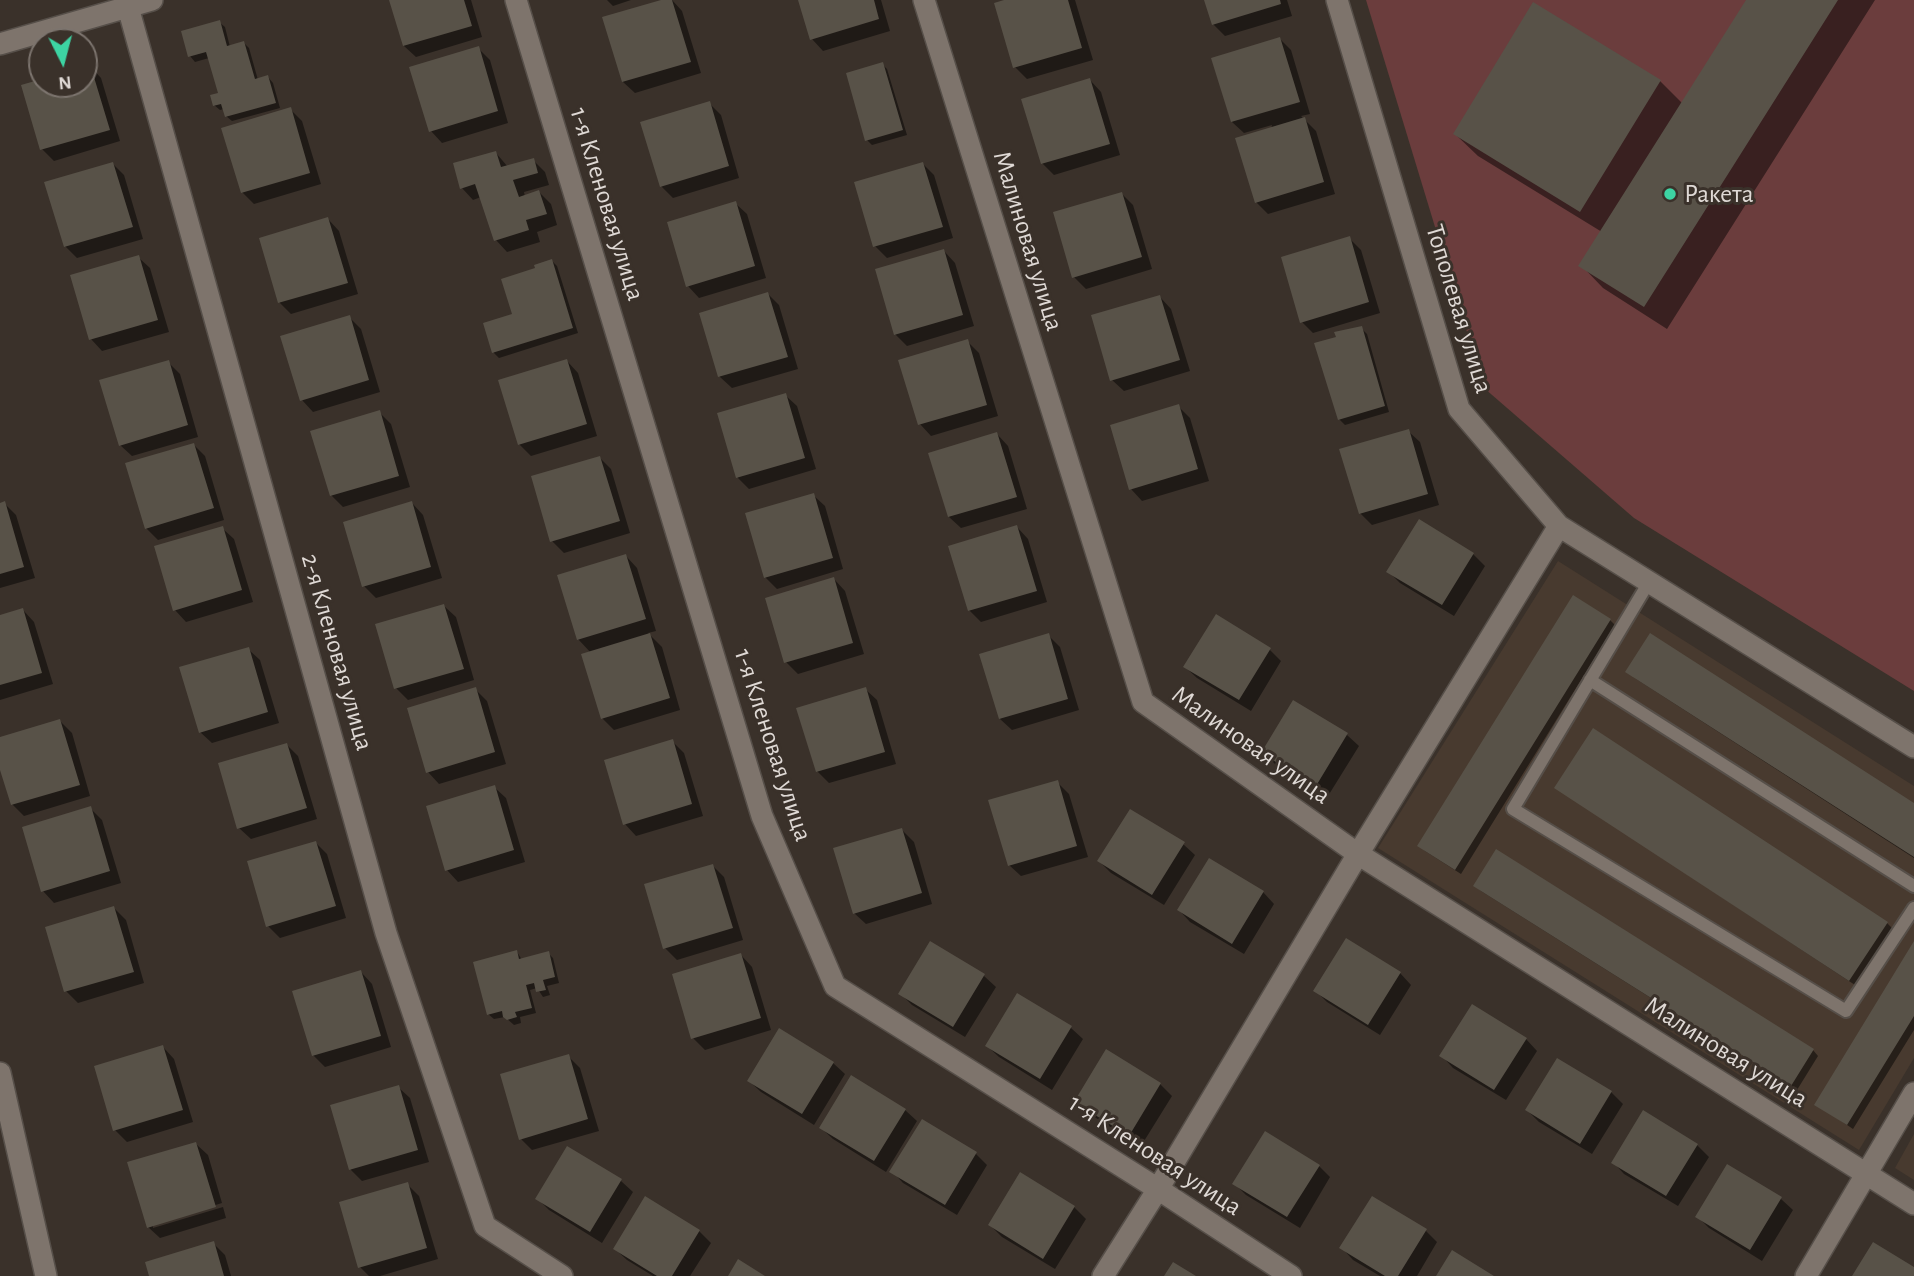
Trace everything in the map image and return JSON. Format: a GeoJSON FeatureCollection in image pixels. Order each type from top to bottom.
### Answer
{"type":"FeatureCollection","features":[{"type":"Feature","properties":{"kind":"street"},"geometry":{"type":"LineString","coordinates":[[0,44],[127,4],[152,0]]}},
{"type":"Feature","properties":{"kind":"street","name":"1-я Кленовая улица"},"geometry":{"type":"LineString","coordinates":[[516,0],[762,816],[835,986],[1291,1276]]}},
{"type":"Feature","properties":{"kind":"street","name":"Малиновая улица"},"geometry":{"type":"LineString","coordinates":[[924,0],[1143,702],[1358,854],[1914,1203]]}},
{"type":"Feature","properties":{"kind":"street","name":"Тополевая улица"},"geometry":{"type":"LineString","coordinates":[[1337,0],[1459,409],[1559,526],[1914,747]]}},
{"type":"Feature","properties":{"kind":"street","name":"2-я Кленовая улица"},"geometry":{"type":"LineString","coordinates":[[127,4],[386,933],[485,1226],[562,1276]]}},
{"type":"Feature","properties":{"kind":"street"},"geometry":{"type":"LineString","coordinates":[[1103,1276],[1559,526]]}},
{"type":"Feature","properties":{"kind":"street"},"geometry":{"type":"LineString","coordinates":[[0,1073],[46,1276]]}},
{"type":"Feature","properties":{"kind":"street"},"geometry":{"type":"LineString","coordinates":[[1806,1276],[1914,1093]]}},
{"type":"Feature","properties":{"kind":"lane"},"geometry":{"type":"LineString","coordinates":[[1649,582],[1513,809],[1846,1011],[1914,908]]}},
{"type":"Feature","properties":{"kind":"lane"},"geometry":{"type":"LineString","coordinates":[[1590,680],[1914,886]]}},
{"type":"Feature","properties":{"kind":"shaded area","name":"Ракета"},"geometry":{"type":"Polygon","coordinates":[[[1366,0],[1914,0],[1914,691],[1634,518],[1484,388],[1366,0]]]}},
{"type":"Feature","properties":{"kind":"shaded area"},"geometry":{"type":"Polygon","coordinates":[[[1558,561],[1914,786],[1914,1058],[1859,1150],[1378,848],[1558,561]]]}},
{"type":"Feature","properties":{"kind":"shaded area"},"geometry":{"type":"Polygon","coordinates":[[[1914,1134],[1914,1180],[1895,1168],[1914,1134]]]}},
{"type":"Feature","properties":{"kind":"building"},"geometry":{"type":"Polygon","coordinates":[[[389,0],[464,0],[472,26],[403,46],[389,0]]]}},
{"type":"Feature","properties":{"kind":"building"},"geometry":{"type":"Polygon","coordinates":[[[661,0],[672,0],[691,62],[622,82],[602,17],[661,0]]]}},
{"type":"Feature","properties":{"kind":"building"},"geometry":{"type":"Polygon","coordinates":[[[798,0],[874,0],[879,19],[810,40],[798,0]]]}},
{"type":"Feature","properties":{"kind":"building"},"geometry":{"type":"Polygon","coordinates":[[[1004,0],[1068,0],[1082,48],[1013,68],[994,3],[1004,0]]]}},
{"type":"Feature","properties":{"kind":"building"},"geometry":{"type":"Polygon","coordinates":[[[1204,0],[1280,0],[1281,4],[1212,25],[1204,0]]]}},
{"type":"Feature","properties":{"kind":"building"},"geometry":{"type":"Polygon","coordinates":[[[1746,0],[1838,0],[1644,307],[1578,266],[1746,0]]]}},
{"type":"Feature","properties":{"kind":"building"},"geometry":{"type":"Polygon","coordinates":[[[1533,2],[1661,80],[1580,212],[1453,134],[1533,2]]]}},
{"type":"Feature","properties":{"kind":"building"},"geometry":{"type":"Polygon","coordinates":[[[220,20],[227,46],[244,41],[255,79],[268,75],[276,103],[225,117],[221,104],[213,106],[210,95],[218,93],[206,52],[188,57],[181,31],[220,20]]]}},
{"type":"Feature","properties":{"kind":"building"},"geometry":{"type":"Polygon","coordinates":[[[1280,37],[1300,102],[1231,122],[1211,58],[1280,37]]]}},
{"type":"Feature","properties":{"kind":"building"},"geometry":{"type":"Polygon","coordinates":[[[479,46],[498,111],[429,132],[409,67],[479,46]]]}},
{"type":"Feature","properties":{"kind":"building"},"geometry":{"type":"Polygon","coordinates":[[[883,62],[903,130],[865,141],[846,73],[883,62]]]}},
{"type":"Feature","properties":{"kind":"building"},"geometry":{"type":"Polygon","coordinates":[[[1090,78],[1110,144],[1041,164],[1021,99],[1090,78]]]}},
{"type":"Feature","properties":{"kind":"building"},"geometry":{"type":"Polygon","coordinates":[[[28,83],[28,98],[98,98],[98,90],[110,130],[40,150],[21,85],[28,83]]]}},
{"type":"Feature","properties":{"kind":"building"},"geometry":{"type":"Polygon","coordinates":[[[710,101],[729,166],[660,187],[640,122],[710,101]]]}},
{"type":"Feature","properties":{"kind":"building"},"geometry":{"type":"Polygon","coordinates":[[[291,107],[310,173],[241,193],[221,128],[291,107]]]}},
{"type":"Feature","properties":{"kind":"building"},"geometry":{"type":"Polygon","coordinates":[[[1305,117],[1324,182],[1255,203],[1235,138],[1305,117]]]}},
{"type":"Feature","properties":{"kind":"building"},"geometry":{"type":"Polygon","coordinates":[[[496,151],[501,167],[534,158],[538,173],[513,180],[519,197],[539,190],[547,214],[526,220],[529,230],[494,241],[475,184],[460,189],[453,163],[496,151]]]}},
{"type":"Feature","properties":{"kind":"building"},"geometry":{"type":"Polygon","coordinates":[[[113,162],[133,227],[64,247],[44,182],[113,162]]]}},
{"type":"Feature","properties":{"kind":"building"},"geometry":{"type":"Polygon","coordinates":[[[923,162],[943,227],[873,247],[854,182],[923,162]]]}},
{"type":"Feature","properties":{"kind":"building"},"geometry":{"type":"Polygon","coordinates":[[[1122,192],[1142,257],[1072,278],[1053,212],[1122,192]]]}},
{"type":"Feature","properties":{"kind":"building"},"geometry":{"type":"Polygon","coordinates":[[[736,201],[755,266],[686,287],[667,222],[736,201]]]}},
{"type":"Feature","properties":{"kind":"building"},"geometry":{"type":"Polygon","coordinates":[[[328,217],[348,283],[278,303],[259,238],[328,217]]]}},
{"type":"Feature","properties":{"kind":"building"},"geometry":{"type":"Polygon","coordinates":[[[1350,236],[1369,302],[1300,323],[1281,257],[1350,236]]]}},
{"type":"Feature","properties":{"kind":"building"},"geometry":{"type":"Polygon","coordinates":[[[944,249],[963,315],[894,335],[875,269],[944,249]]]}},
{"type":"Feature","properties":{"kind":"building"},"geometry":{"type":"Polygon","coordinates":[[[139,255],[158,320],[89,340],[70,275],[139,255]]]}},
{"type":"Feature","properties":{"kind":"building"},"geometry":{"type":"Polygon","coordinates":[[[552,259],[573,328],[492,353],[483,323],[512,314],[501,279],[535,268],[534,265],[552,259]]]}},
{"type":"Feature","properties":{"kind":"building"},"geometry":{"type":"Polygon","coordinates":[[[768,292],[788,357],[718,377],[699,313],[768,292]]]}},
{"type":"Feature","properties":{"kind":"building"},"geometry":{"type":"Polygon","coordinates":[[[1160,295],[1180,360],[1110,381],[1091,315],[1160,295]]]}},
{"type":"Feature","properties":{"kind":"building"},"geometry":{"type":"Polygon","coordinates":[[[350,315],[369,380],[300,401],[280,336],[350,315]]]}},
{"type":"Feature","properties":{"kind":"building"},"geometry":{"type":"Polygon","coordinates":[[[1362,326],[1385,406],[1338,420],[1314,343],[1336,337],[1334,332],[1362,326]]]}},
{"type":"Feature","properties":{"kind":"building"},"geometry":{"type":"Polygon","coordinates":[[[968,339],[987,405],[918,425],[898,360],[968,339]]]}},
{"type":"Feature","properties":{"kind":"building"},"geometry":{"type":"Polygon","coordinates":[[[567,359],[587,424],[518,445],[498,380],[567,359]]]}},
{"type":"Feature","properties":{"kind":"building"},"geometry":{"type":"Polygon","coordinates":[[[169,360],[188,425],[119,446],[99,380],[169,360]]]}},
{"type":"Feature","properties":{"kind":"building"},"geometry":{"type":"Polygon","coordinates":[[[786,393],[805,458],[736,478],[717,413],[786,393]]]}},
{"type":"Feature","properties":{"kind":"building"},"geometry":{"type":"Polygon","coordinates":[[[1179,404],[1198,469],[1129,490],[1110,425],[1179,404]]]}},
{"type":"Feature","properties":{"kind":"building"},"geometry":{"type":"Polygon","coordinates":[[[380,410],[399,476],[330,496],[310,431],[380,410]]]}},
{"type":"Feature","properties":{"kind":"building"},"geometry":{"type":"Polygon","coordinates":[[[1409,429],[1428,494],[1359,514],[1339,449],[1409,429]]]}},
{"type":"Feature","properties":{"kind":"building"},"geometry":{"type":"Polygon","coordinates":[[[997,432],[1017,497],[948,517],[928,453],[997,432]]]}},
{"type":"Feature","properties":{"kind":"building"},"geometry":{"type":"Polygon","coordinates":[[[194,443],[214,508],[145,529],[125,463],[194,443]]]}},
{"type":"Feature","properties":{"kind":"building"},"geometry":{"type":"Polygon","coordinates":[[[600,456],[620,521],[550,542],[531,476],[600,456]]]}},
{"type":"Feature","properties":{"kind":"building"},"geometry":{"type":"Polygon","coordinates":[[[814,493],[833,558],[764,578],[745,513],[814,493]]]}},
{"type":"Feature","properties":{"kind":"building"},"geometry":{"type":"Polygon","coordinates":[[[5,501],[24,567],[0,574],[0,503],[5,501]]]}},
{"type":"Feature","properties":{"kind":"building"},"geometry":{"type":"Polygon","coordinates":[[[412,501],[431,567],[362,587],[343,522],[412,501]]]}},
{"type":"Feature","properties":{"kind":"building"},"geometry":{"type":"Polygon","coordinates":[[[1419,519],[1474,553],[1442,605],[1386,572],[1419,519]]]}},
{"type":"Feature","properties":{"kind":"building"},"geometry":{"type":"Polygon","coordinates":[[[1017,525],[1037,591],[968,611],[948,546],[1017,525]]]}},
{"type":"Feature","properties":{"kind":"building"},"geometry":{"type":"Polygon","coordinates":[[[223,526],[242,590],[173,611],[154,546],[223,526]]]}},
{"type":"Feature","properties":{"kind":"building"},"geometry":{"type":"Polygon","coordinates":[[[626,554],[646,619],[577,640],[557,575],[626,554]]]}},
{"type":"Feature","properties":{"kind":"building"},"geometry":{"type":"Polygon","coordinates":[[[834,577],[853,643],[784,663],[765,598],[834,577]]]}},
{"type":"Feature","properties":{"kind":"building"},"geometry":{"type":"Polygon","coordinates":[[[1573,595],[1611,619],[1455,870],[1417,846],[1573,595]]]}},
{"type":"Feature","properties":{"kind":"building"},"geometry":{"type":"Polygon","coordinates":[[[444,604],[464,669],[394,689],[375,624],[444,604]]]}},
{"type":"Feature","properties":{"kind":"building"},"geometry":{"type":"Polygon","coordinates":[[[23,608],[42,673],[0,685],[0,615],[23,608]]]}},
{"type":"Feature","properties":{"kind":"building"},"geometry":{"type":"Polygon","coordinates":[[[1216,614],[1271,648],[1239,700],[1183,667],[1216,614]]]}},
{"type":"Feature","properties":{"kind":"building"},"geometry":{"type":"Polygon","coordinates":[[[650,633],[670,698],[601,719],[581,654],[650,633]]]}},
{"type":"Feature","properties":{"kind":"building"},"geometry":{"type":"Polygon","coordinates":[[[1049,633],[1068,699],[999,719],[979,654],[1049,633]]]}},
{"type":"Feature","properties":{"kind":"building"},"geometry":{"type":"Polygon","coordinates":[[[1650,633],[1914,803],[1914,857],[1625,672],[1650,633]]]}},
{"type":"Feature","properties":{"kind":"building"},"geometry":{"type":"Polygon","coordinates":[[[249,647],[268,712],[199,733],[179,667],[249,647]]]}},
{"type":"Feature","properties":{"kind":"building"},"geometry":{"type":"Polygon","coordinates":[[[476,687],[495,752],[426,773],[407,708],[476,687]]]}},
{"type":"Feature","properties":{"kind":"building"},"geometry":{"type":"Polygon","coordinates":[[[866,687],[885,752],[816,772],[796,708],[866,687]]]}},
{"type":"Feature","properties":{"kind":"building"},"geometry":{"type":"Polygon","coordinates":[[[1293,700],[1348,733],[1316,786],[1261,753],[1293,700]]]}},
{"type":"Feature","properties":{"kind":"building"},"geometry":{"type":"Polygon","coordinates":[[[60,719],[80,785],[11,805],[0,770],[0,737],[60,719]]]}},
{"type":"Feature","properties":{"kind":"building"},"geometry":{"type":"Polygon","coordinates":[[[1593,728],[1888,922],[1849,981],[1554,788],[1593,728]]]}},
{"type":"Feature","properties":{"kind":"building"},"geometry":{"type":"Polygon","coordinates":[[[673,739],[692,804],[623,825],[604,760],[673,739]]]}},
{"type":"Feature","properties":{"kind":"building"},"geometry":{"type":"Polygon","coordinates":[[[287,743],[307,808],[237,829],[218,763],[287,743]]]}},
{"type":"Feature","properties":{"kind":"building"},"geometry":{"type":"Polygon","coordinates":[[[1058,780],[1077,846],[1008,866],[988,800],[1058,780]]]}},
{"type":"Feature","properties":{"kind":"building"},"geometry":{"type":"Polygon","coordinates":[[[495,785],[514,850],[445,871],[426,806],[495,785]]]}},
{"type":"Feature","properties":{"kind":"building"},"geometry":{"type":"Polygon","coordinates":[[[91,806],[110,871],[41,892],[22,827],[91,806]]]}},
{"type":"Feature","properties":{"kind":"building"},"geometry":{"type":"Polygon","coordinates":[[[1130,809],[1185,842],[1152,895],[1097,861],[1130,809]]]}},
{"type":"Feature","properties":{"kind":"building"},"geometry":{"type":"Polygon","coordinates":[[[902,828],[922,893],[853,914],[833,848],[902,828]]]}},
{"type":"Feature","properties":{"kind":"building"},"geometry":{"type":"Polygon","coordinates":[[[316,841],[336,906],[266,927],[247,861],[316,841]]]}},
{"type":"Feature","properties":{"kind":"building"},"geometry":{"type":"Polygon","coordinates":[[[1496,849],[1814,1049],[1791,1086],[1473,886],[1496,849]]]}},
{"type":"Feature","properties":{"kind":"building"},"geometry":{"type":"Polygon","coordinates":[[[1209,858],[1264,891],[1232,944],[1177,910],[1209,858]]]}},
{"type":"Feature","properties":{"kind":"building"},"geometry":{"type":"Polygon","coordinates":[[[713,864],[733,928],[663,949],[644,884],[713,864]]]}},
{"type":"Feature","properties":{"kind":"building"},"geometry":{"type":"Polygon","coordinates":[[[114,906],[134,972],[64,992],[45,927],[114,906]]]}},
{"type":"Feature","properties":{"kind":"building"},"geometry":{"type":"Polygon","coordinates":[[[1346,938],[1401,972],[1368,1025],[1313,991],[1346,938]]]}},
{"type":"Feature","properties":{"kind":"building"},"geometry":{"type":"Polygon","coordinates":[[[930,941],[985,974],[953,1027],[898,994],[930,941]]]}},
{"type":"Feature","properties":{"kind":"building"},"geometry":{"type":"Polygon","coordinates":[[[1914,941],[1914,1016],[1847,1125],[1814,1105],[1914,941]]]}},
{"type":"Feature","properties":{"kind":"building"},"geometry":{"type":"Polygon","coordinates":[[[517,950],[519,959],[549,951],[555,977],[543,980],[546,990],[536,992],[534,983],[526,985],[532,1008],[515,1012],[517,1017],[507,1020],[502,1011],[487,1015],[473,962],[517,950]]]}},
{"type":"Feature","properties":{"kind":"building"},"geometry":{"type":"Polygon","coordinates":[[[741,953],[761,1018],[691,1039],[672,974],[741,953]]]}},
{"type":"Feature","properties":{"kind":"building"},"geometry":{"type":"Polygon","coordinates":[[[361,970],[381,1036],[312,1056],[292,991],[361,970]]]}},
{"type":"Feature","properties":{"kind":"building"},"geometry":{"type":"Polygon","coordinates":[[[1017,993],[1072,1026],[1040,1079],[985,1046],[1017,993]]]}},
{"type":"Feature","properties":{"kind":"building"},"geometry":{"type":"Polygon","coordinates":[[[1472,1004],[1527,1038],[1494,1090],[1439,1056],[1472,1004]]]}},
{"type":"Feature","properties":{"kind":"building"},"geometry":{"type":"Polygon","coordinates":[[[779,1028],[834,1062],[802,1114],[747,1081],[779,1028]]]}},
{"type":"Feature","properties":{"kind":"building"},"geometry":{"type":"Polygon","coordinates":[[[163,1045],[183,1110],[113,1131],[94,1066],[163,1045]]]}},
{"type":"Feature","properties":{"kind":"building"},"geometry":{"type":"Polygon","coordinates":[[[1106,1049],[1161,1083],[1129,1136],[1074,1102],[1106,1049]]]}},
{"type":"Feature","properties":{"kind":"building"},"geometry":{"type":"Polygon","coordinates":[[[569,1054],[588,1119],[519,1140],[500,1074],[569,1054]]]}},
{"type":"Feature","properties":{"kind":"building"},"geometry":{"type":"Polygon","coordinates":[[[1557,1058],[1612,1091],[1580,1144],[1525,1110],[1557,1058]]]}},
{"type":"Feature","properties":{"kind":"building"},"geometry":{"type":"Polygon","coordinates":[[[851,1075],[906,1109],[874,1161],[819,1128],[851,1075]]]}},
{"type":"Feature","properties":{"kind":"building"},"geometry":{"type":"Polygon","coordinates":[[[399,1085],[418,1150],[349,1170],[330,1105],[399,1085]]]}},
{"type":"Feature","properties":{"kind":"building"},"geometry":{"type":"Polygon","coordinates":[[[1643,1110],[1698,1144],[1666,1196],[1611,1163],[1643,1110]]]}},
{"type":"Feature","properties":{"kind":"building"},"geometry":{"type":"Polygon","coordinates":[[[922,1119],[977,1152],[945,1205],[889,1172],[922,1119]]]}},
{"type":"Feature","properties":{"kind":"building"},"geometry":{"type":"Polygon","coordinates":[[[1265,1131],[1320,1165],[1287,1217],[1232,1184],[1265,1131]]]}},
{"type":"Feature","properties":{"kind":"building"},"geometry":{"type":"Polygon","coordinates":[[[196,1142],[216,1207],[147,1228],[127,1162],[196,1142]]]}},
{"type":"Feature","properties":{"kind":"building"},"geometry":{"type":"Polygon","coordinates":[[[567,1146],[622,1179],[590,1232],[535,1199],[567,1146]]]}},
{"type":"Feature","properties":{"kind":"building"},"geometry":{"type":"Polygon","coordinates":[[[1727,1164],[1782,1197],[1750,1250],[1695,1217],[1727,1164]]]}},
{"type":"Feature","properties":{"kind":"building"},"geometry":{"type":"Polygon","coordinates":[[[1020,1172],[1075,1206],[1043,1259],[988,1225],[1020,1172]]]}},
{"type":"Feature","properties":{"kind":"building"},"geometry":{"type":"Polygon","coordinates":[[[408,1182],[427,1248],[358,1268],[339,1202],[408,1182]]]}},
{"type":"Feature","properties":{"kind":"building"},"geometry":{"type":"Polygon","coordinates":[[[645,1196],[700,1230],[672,1276],[657,1276],[613,1249],[645,1196]]]}},
{"type":"Feature","properties":{"kind":"building"},"geometry":{"type":"Polygon","coordinates":[[[1372,1196],[1427,1229],[1398,1276],[1385,1276],[1339,1248],[1372,1196]]]}},
{"type":"Feature","properties":{"kind":"building"},"geometry":{"type":"Polygon","coordinates":[[[214,1241],[224,1276],[149,1276],[145,1262],[214,1241]]]}},
{"type":"Feature","properties":{"kind":"building"},"geometry":{"type":"Polygon","coordinates":[[[1873,1242],[1914,1267],[1914,1276],[1852,1276],[1873,1242]]]}},
{"type":"Feature","properties":{"kind":"building"},"geometry":{"type":"Polygon","coordinates":[[[1452,1250],[1494,1276],[1436,1276],[1452,1250]]]}},
{"type":"Feature","properties":{"kind":"building"},"geometry":{"type":"Polygon","coordinates":[[[738,1259],[765,1276],[728,1276],[738,1259]]]}},
{"type":"Feature","properties":{"kind":"building"},"geometry":{"type":"Polygon","coordinates":[[[1173,1262],[1196,1276],[1164,1276],[1173,1262]]]}},
{"type":"Feature","properties":{"kind":"place","name":"Ракета"},"geometry":{"type":"Point","coordinates":[1670,194]}}]}
